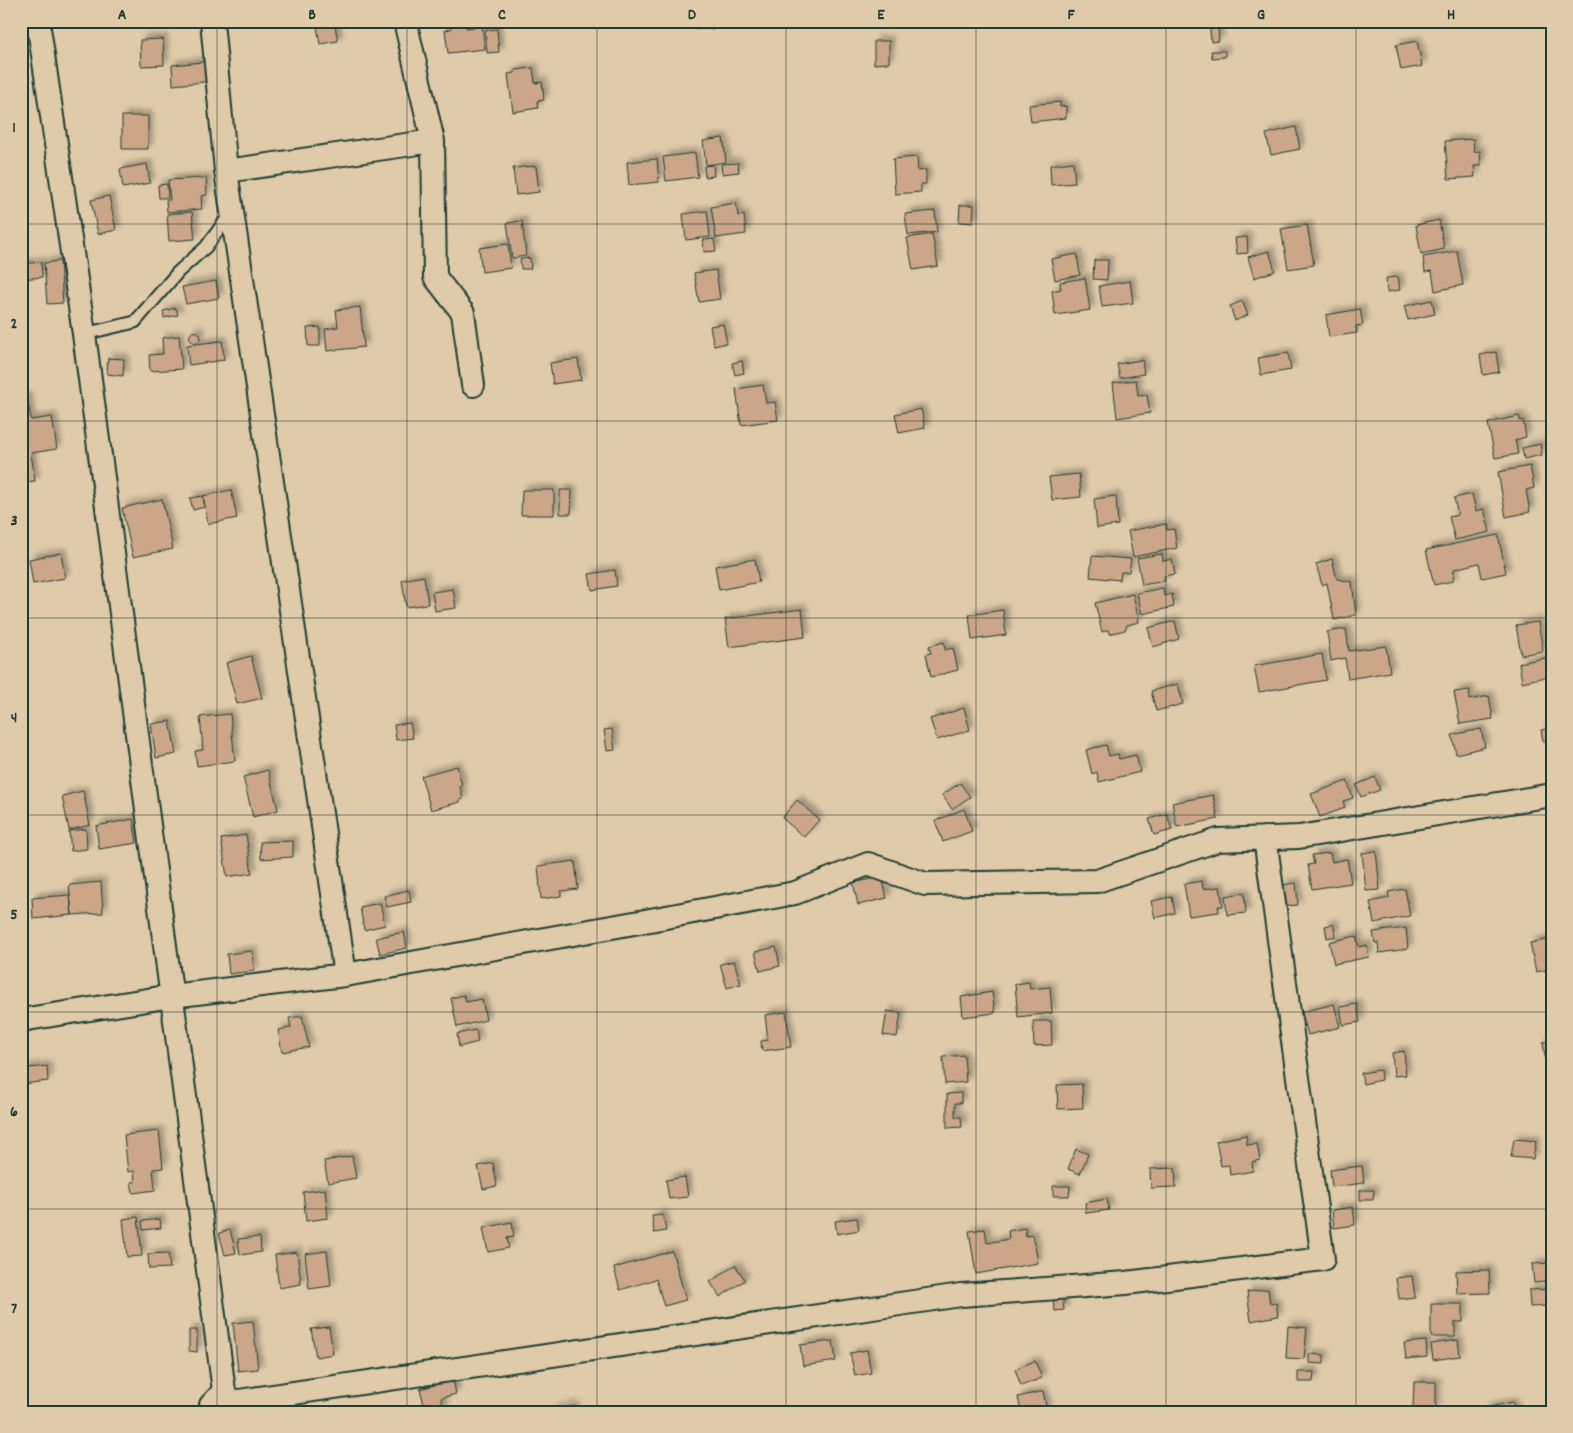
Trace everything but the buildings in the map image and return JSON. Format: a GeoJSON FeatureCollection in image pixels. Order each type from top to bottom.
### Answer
{"type":"FeatureCollection","features":[{"type":"Feature","properties":{"kind":"street"},"geometry":{"type":"LineString","coordinates":[[38,21],[84,334],[224,1391],[212,1408]]}},
{"type":"Feature","properties":{"kind":"street"},"geometry":{"type":"LineString","coordinates":[[212,21],[226,171],[345,975]]}},
{"type":"Feature","properties":{"kind":"street"},"geometry":{"type":"LineString","coordinates":[[405,21],[433,141],[435,277],[463,313],[473,385]]}},
{"type":"Feature","properties":{"kind":"street"},"geometry":{"type":"LineString","coordinates":[[226,171],[433,141]]}},
{"type":"Feature","properties":{"kind":"street"},"geometry":{"type":"LineString","coordinates":[[21,1020],[172,996],[345,975],[795,893],[868,864],[925,884],[1097,881],[1218,840],[1299,837],[1552,795]]}},
{"type":"Feature","properties":{"kind":"street"},"geometry":{"type":"LineString","coordinates":[[212,1408],[961,1295],[1126,1283],[1323,1259],[1265,838]]}},
{"type":"Feature","properties":{"kind":"lane"},"geometry":{"type":"LineString","coordinates":[[84,334],[135,322],[178,272],[206,247],[232,212]]}}]}
